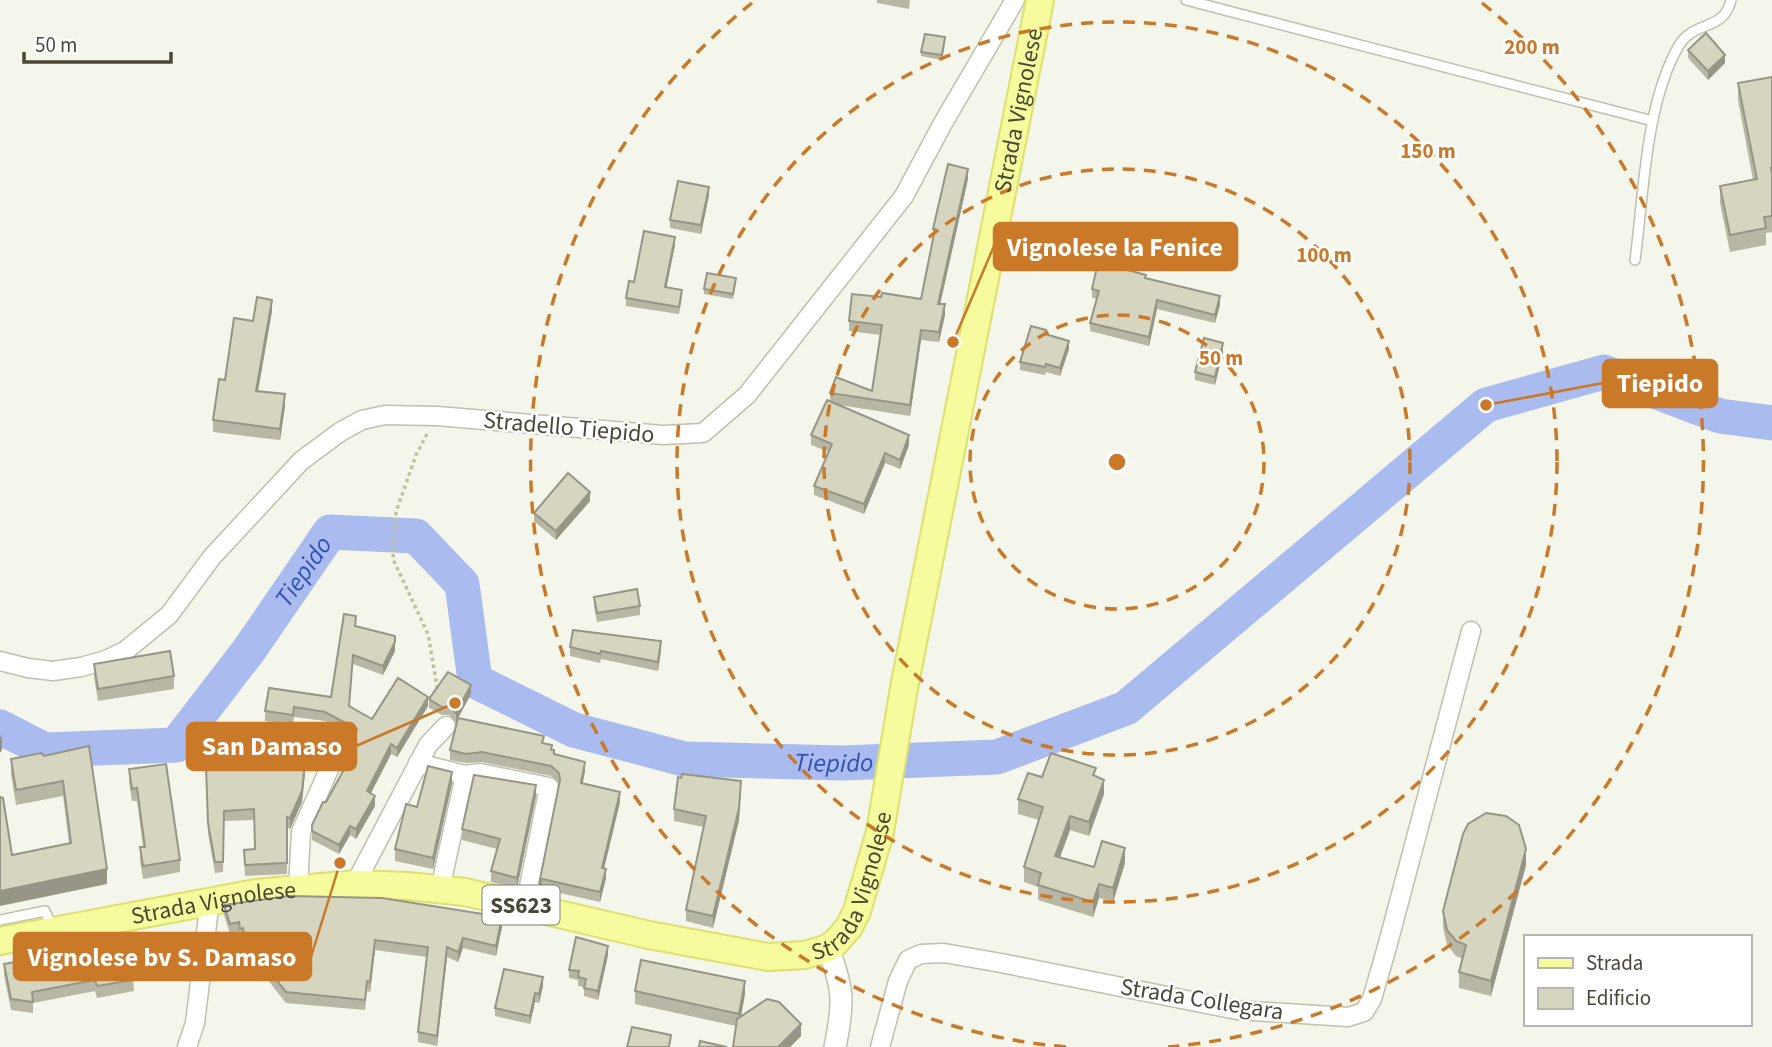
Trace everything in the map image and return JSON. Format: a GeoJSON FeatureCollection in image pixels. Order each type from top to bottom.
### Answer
{"type":"FeatureCollection","features":[{"type":"Feature","properties":{"kind":"main road","name":"Strada Vignolese"},"geometry":{"type":"LineString","coordinates":[[0,942],[209,900],[298,888],[355,884],[465,892],[742,954],[793,957],[828,948],[842,936],[857,911],[880,832],[904,688],[1040,0]]}},
{"type":"Feature","properties":{"kind":"street","name":"Stradello Tiepido"},"geometry":{"type":"LineString","coordinates":[[0,661],[53,671],[81,667],[125,651],[169,615],[212,557],[284,478],[318,447],[362,420],[386,415],[437,416],[663,435],[703,433],[747,395],[904,196],[1015,0]]}},
{"type":"Feature","properties":{"kind":"street","name":"Strada Collegara"},"geometry":{"type":"LineString","coordinates":[[880,1047],[898,981],[908,960],[921,954],[944,953],[1014,965],[1237,1010],[1348,1017],[1364,1012],[1372,999],[1387,947],[1471,631]]}},
{"type":"Feature","properties":{"kind":"street"},"geometry":{"type":"LineString","coordinates":[[355,884],[428,745],[446,726]]}},
{"type":"Feature","properties":{"kind":"street"},"geometry":{"type":"LineString","coordinates":[[298,888],[300,832],[340,747]]}},
{"type":"Feature","properties":{"kind":"street"},"geometry":{"type":"LineString","coordinates":[[418,763],[465,775],[480,773],[549,787],[525,906]]}},
{"type":"Feature","properties":{"kind":"street"},"geometry":{"type":"LineString","coordinates":[[440,889],[465,775]]}},
{"type":"Feature","properties":{"kind":"street"},"geometry":{"type":"LineString","coordinates":[[187,1047],[195,1023],[209,900]]}},
{"type":"Feature","properties":{"kind":"street"},"geometry":{"type":"LineString","coordinates":[[828,948],[842,993],[842,1014],[835,1047]]}},
{"type":"Feature","properties":{"kind":"lane"},"geometry":{"type":"LineString","coordinates":[[1186,0],[1653,121]]}},
{"type":"Feature","properties":{"kind":"lane"},"geometry":{"type":"LineString","coordinates":[[1635,260],[1653,121],[1660,90],[1680,44],[1689,33],[1724,18],[1731,0]]}},
{"type":"Feature","properties":{"kind":"lane"},"geometry":{"type":"LineString","coordinates":[[0,920],[45,911],[53,931]]}},
{"type":"Feature","properties":{"kind":"path"},"geometry":{"type":"LineString","coordinates":[[437,416],[416,455],[396,512],[393,559],[428,634],[438,692]]}},
{"type":"Feature","properties":{"kind":"building"},"geometry":{"type":"Polygon","coordinates":[[[1706,33],[1725,55],[1708,71],[1688,50],[1706,33]]]}},
{"type":"Feature","properties":{"kind":"building"},"geometry":{"type":"Polygon","coordinates":[[[925,34],[945,37],[942,55],[921,52],[925,34]]]}},
{"type":"Feature","properties":{"kind":"building"},"geometry":{"type":"Polygon","coordinates":[[[1772,77],[1772,216],[1764,217],[1766,228],[1730,235],[1720,186],[1757,179],[1738,83],[1772,77]]]}},
{"type":"Feature","properties":{"kind":"building"},"geometry":{"type":"Polygon","coordinates":[[[948,164],[968,169],[938,304],[945,304],[939,332],[921,330],[910,405],[830,393],[836,377],[872,391],[882,325],[849,321],[852,294],[881,297],[882,293],[921,299],[948,164]]]}},
{"type":"Feature","properties":{"kind":"building"},"geometry":{"type":"Polygon","coordinates":[[[678,181],[709,187],[701,225],[670,220],[678,181]]]}},
{"type":"Feature","properties":{"kind":"building"},"geometry":{"type":"Polygon","coordinates":[[[644,231],[675,237],[665,287],[682,290],[679,307],[626,298],[629,281],[634,282],[644,231]]]}},
{"type":"Feature","properties":{"kind":"building"},"geometry":{"type":"Polygon","coordinates":[[[1098,262],[1146,275],[1145,278],[1220,296],[1215,315],[1157,300],[1149,337],[1090,323],[1099,291],[1092,289],[1098,262]]]}},
{"type":"Feature","properties":{"kind":"building"},"geometry":{"type":"Polygon","coordinates":[[[707,273],[736,278],[733,294],[704,289],[707,273]]]}},
{"type":"Feature","properties":{"kind":"building"},"geometry":{"type":"Polygon","coordinates":[[[257,297],[272,300],[256,391],[285,394],[280,429],[213,420],[219,379],[225,380],[234,318],[253,321],[257,297]]]}},
{"type":"Feature","properties":{"kind":"building"},"geometry":{"type":"Polygon","coordinates":[[[1031,326],[1046,330],[1045,334],[1069,341],[1060,368],[1020,362],[1031,326]]]}},
{"type":"Feature","properties":{"kind":"building"},"geometry":{"type":"Polygon","coordinates":[[[1204,338],[1223,343],[1215,377],[1195,372],[1204,338]]]}},
{"type":"Feature","properties":{"kind":"building"},"geometry":{"type":"Polygon","coordinates":[[[827,400],[909,435],[900,460],[885,453],[864,504],[814,486],[832,444],[811,435],[827,400]]]}},
{"type":"Feature","properties":{"kind":"building"},"geometry":{"type":"Polygon","coordinates":[[[568,473],[590,492],[556,531],[534,513],[568,473]]]}},
{"type":"Feature","properties":{"kind":"building"},"geometry":{"type":"Polygon","coordinates":[[[637,589],[640,606],[597,613],[594,597],[637,589]]]}},
{"type":"Feature","properties":{"kind":"building"},"geometry":{"type":"Polygon","coordinates":[[[344,614],[356,616],[355,626],[395,636],[395,642],[383,666],[353,655],[349,706],[372,719],[398,678],[428,697],[397,748],[391,744],[367,791],[375,796],[356,829],[350,826],[339,845],[312,831],[312,825],[347,764],[341,761],[357,729],[325,712],[294,707],[293,715],[265,711],[269,688],[331,697],[344,614]]]}},
{"type":"Feature","properties":{"kind":"building"},"geometry":{"type":"Polygon","coordinates":[[[573,630],[661,641],[658,662],[570,647],[573,630]]]}},
{"type":"Feature","properties":{"kind":"building"},"geometry":{"type":"Polygon","coordinates":[[[170,651],[174,676],[98,689],[94,664],[170,651]]]}},
{"type":"Feature","properties":{"kind":"building"},"geometry":{"type":"Polygon","coordinates":[[[448,672],[471,685],[456,713],[449,707],[442,707],[429,699],[448,672]]]}},
{"type":"Feature","properties":{"kind":"building"},"geometry":{"type":"Polygon","coordinates":[[[458,718],[544,736],[542,743],[552,745],[554,754],[585,762],[581,783],[620,792],[602,868],[606,869],[600,892],[542,879],[539,884],[560,780],[559,773],[551,766],[482,752],[466,754],[450,750],[458,718]]]}},
{"type":"Feature","properties":{"kind":"building"},"geometry":{"type":"Polygon","coordinates":[[[262,733],[261,747],[306,752],[302,791],[290,818],[287,817],[287,863],[245,865],[244,850],[255,849],[254,809],[224,811],[223,862],[215,862],[208,823],[206,767],[216,767],[216,734],[262,733]]]}},
{"type":"Feature","properties":{"kind":"building"},"geometry":{"type":"Polygon","coordinates":[[[89,746],[107,869],[0,891],[0,797],[3,798],[12,855],[71,843],[63,781],[16,790],[11,759],[41,753],[44,756],[89,746]]]}},
{"type":"Feature","properties":{"kind":"building"},"geometry":{"type":"Polygon","coordinates":[[[1051,753],[1096,768],[1093,775],[1104,780],[1089,822],[1070,816],[1055,856],[1094,867],[1102,841],[1125,848],[1113,888],[1099,884],[1093,902],[1038,885],[1041,873],[1024,867],[1043,807],[1018,799],[1028,773],[1042,777],[1051,753]]]}},
{"type":"Feature","properties":{"kind":"building"},"geometry":{"type":"Polygon","coordinates":[[[166,764],[180,860],[143,866],[140,847],[145,847],[137,788],[132,789],[129,769],[166,764]]]}},
{"type":"Feature","properties":{"kind":"building"},"geometry":{"type":"Polygon","coordinates":[[[428,766],[452,772],[433,858],[395,849],[406,804],[417,807],[428,766]]]}},
{"type":"Feature","properties":{"kind":"building"},"geometry":{"type":"Polygon","coordinates":[[[682,774],[741,781],[739,808],[713,916],[686,910],[706,816],[674,809],[678,777],[681,778],[682,774]]]}},
{"type":"Feature","properties":{"kind":"building"},"geometry":{"type":"Polygon","coordinates":[[[474,775],[536,785],[517,878],[491,871],[500,839],[462,829],[474,775]]]}},
{"type":"Feature","properties":{"kind":"building"},"geometry":{"type":"Polygon","coordinates":[[[1486,813],[1506,816],[1519,825],[1526,849],[1491,981],[1459,972],[1466,945],[1456,941],[1447,930],[1443,911],[1463,834],[1468,824],[1486,813]]]}},
{"type":"Feature","properties":{"kind":"building"},"geometry":{"type":"Polygon","coordinates":[[[289,896],[382,898],[502,917],[496,946],[463,938],[458,952],[447,947],[437,1036],[418,1032],[428,947],[375,940],[365,1000],[286,992],[245,941],[239,922],[230,924],[224,905],[289,896]]]}},
{"type":"Feature","properties":{"kind":"building"},"geometry":{"type":"Polygon","coordinates":[[[576,937],[608,946],[598,991],[584,988],[586,979],[578,977],[579,971],[569,970],[576,937]]]}},
{"type":"Feature","properties":{"kind":"building"},"geometry":{"type":"Polygon","coordinates":[[[127,944],[129,956],[136,961],[132,970],[134,980],[97,986],[95,980],[32,992],[33,1002],[11,999],[4,964],[37,958],[37,961],[127,944]]]}},
{"type":"Feature","properties":{"kind":"building"},"geometry":{"type":"Polygon","coordinates":[[[641,960],[745,981],[739,1014],[635,991],[641,960]]]}},
{"type":"Feature","properties":{"kind":"building"},"geometry":{"type":"Polygon","coordinates":[[[504,969],[543,977],[539,994],[535,993],[530,1016],[495,1008],[504,969]]]}},
{"type":"Feature","properties":{"kind":"building"},"geometry":{"type":"Polygon","coordinates":[[[767,999],[779,1002],[801,1024],[778,1047],[733,1047],[737,1019],[767,999]]]}},
{"type":"Feature","properties":{"kind":"building"},"geometry":{"type":"Polygon","coordinates":[[[632,1027],[671,1035],[669,1047],[627,1047],[632,1027]]]}},
{"type":"Feature","properties":{"kind":"building"},"geometry":{"type":"Polygon","coordinates":[[[700,1041],[727,1047],[699,1047],[700,1041]]]}},
{"type":"Feature","properties":{"kind":"waterway","name":"Tiepido"},"geometry":{"type":"LineString","coordinates":[[0,727],[45,750],[176,745],[249,650],[330,532],[416,536],[462,584],[475,681],[574,730],[684,759],[843,763],[997,757],[1126,708],[1486,405],[1604,372],[1720,416],[1772,423]]}},
{"type":"Feature","properties":{"kind":"place","name":"Vignolese la Fenice"},"geometry":{"type":"Point","coordinates":[953,342]}},
{"type":"Feature","properties":{"kind":"place","name":"Tiepido"},"geometry":{"type":"Point","coordinates":[1486,405]}},
{"type":"Feature","properties":{"kind":"place","name":"San Damaso"},"geometry":{"type":"Point","coordinates":[455,703]}},
{"type":"Feature","properties":{"kind":"place","name":"Vignolese bv S. Damaso"},"geometry":{"type":"Point","coordinates":[340,863]}}]}
